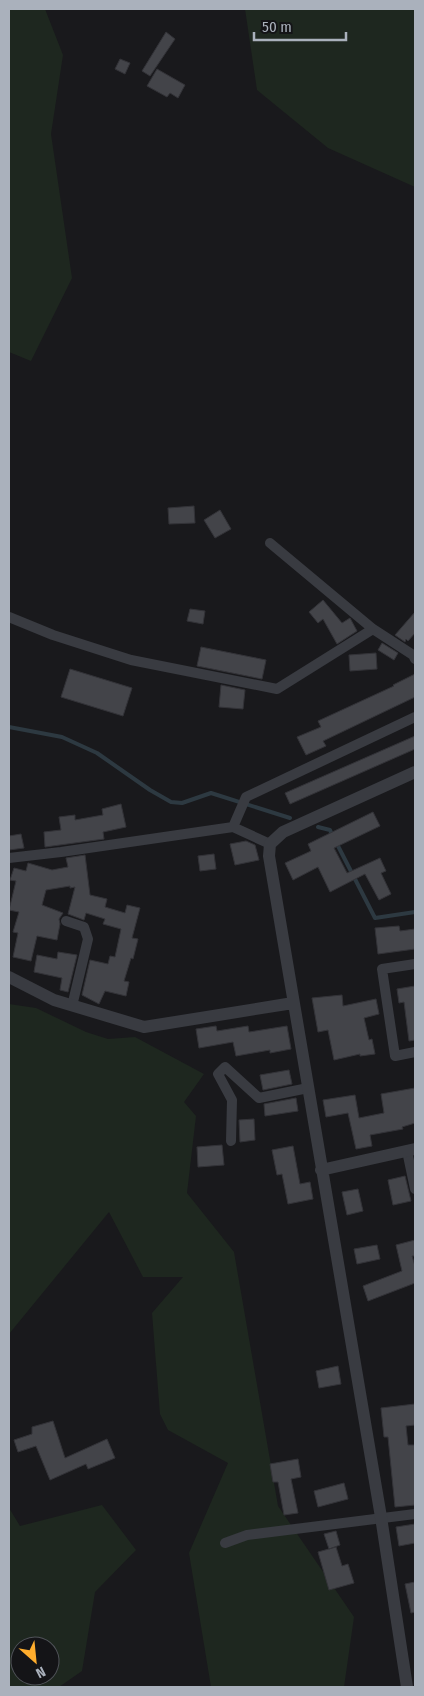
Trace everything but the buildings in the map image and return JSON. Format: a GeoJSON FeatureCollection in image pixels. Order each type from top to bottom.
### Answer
{"type":"FeatureCollection","features":[{"type":"Feature","properties":{"kind":"street"},"geometry":{"type":"LineString","coordinates":[[270,543],[372,629],[415,655]]}},
{"type":"Feature","properties":{"kind":"street"},"geometry":{"type":"LineString","coordinates":[[9,617],[53,635],[131,660],[277,689],[372,629]]}},
{"type":"Feature","properties":{"kind":"street"},"geometry":{"type":"LineString","coordinates":[[234,827],[246,797],[415,717]]}},
{"type":"Feature","properties":{"kind":"street"},"geometry":{"type":"LineString","coordinates":[[407,1687],[381,1517],[269,856],[270,844],[283,832],[415,772]]}},
{"type":"Feature","properties":{"kind":"street"},"geometry":{"type":"LineString","coordinates":[[9,858],[234,827],[270,844]]}},
{"type":"Feature","properties":{"kind":"street"},"geometry":{"type":"LineString","coordinates":[[66,921],[84,927],[88,938],[72,1006]]}},
{"type":"Feature","properties":{"kind":"street"},"geometry":{"type":"LineString","coordinates":[[415,964],[382,969],[395,1056],[415,1052]]}},
{"type":"Feature","properties":{"kind":"street"},"geometry":{"type":"LineString","coordinates":[[9,977],[54,1000],[144,1028],[293,1003]]}},
{"type":"Feature","properties":{"kind":"street"},"geometry":{"type":"LineString","coordinates":[[231,1141],[232,1100],[218,1074],[225,1067],[259,1098],[308,1088]]}},
{"type":"Feature","properties":{"kind":"street"},"geometry":{"type":"LineString","coordinates":[[322,1170],[411,1150],[415,1189]]}},
{"type":"Feature","properties":{"kind":"street"},"geometry":{"type":"LineString","coordinates":[[225,1543],[247,1535],[415,1514]]}},
{"type":"Feature","properties":{"kind":"shaded area"},"geometry":{"type":"Polygon","coordinates":[[[9,9],[45,9],[63,55],[51,134],[72,278],[31,361],[9,352],[9,9]]]}},
{"type":"Feature","properties":{"kind":"shaded area"},"geometry":{"type":"Polygon","coordinates":[[[245,9],[415,9],[415,187],[328,148],[257,90],[245,9]]]}},
{"type":"Feature","properties":{"kind":"shaded area"},"geometry":{"type":"Polygon","coordinates":[[[9,1004],[36,1008],[86,1032],[108,1039],[135,1037],[204,1074],[184,1102],[196,1116],[187,1193],[234,1252],[278,1506],[354,1617],[344,1687],[211,1687],[189,1553],[228,1463],[168,1430],[160,1414],[152,1313],[183,1277],[143,1277],[109,1212],[9,1334],[9,1004]]]}},
{"type":"Feature","properties":{"kind":"shaded area"},"geometry":{"type":"Polygon","coordinates":[[[102,1505],[136,1550],[95,1592],[82,1671],[59,1687],[9,1687],[9,1508],[20,1526],[102,1505]]]}},
{"type":"Feature","properties":{"kind":"waterway"},"geometry":{"type":"LineString","coordinates":[[9,727],[62,737],[97,753],[150,790],[171,802],[182,803],[211,793],[290,818]]}},
{"type":"Feature","properties":{"kind":"waterway"},"geometry":{"type":"LineString","coordinates":[[318,827],[330,830],[332,835]]}},
{"type":"Feature","properties":{"kind":"waterway"},"geometry":{"type":"LineString","coordinates":[[337,844],[375,918],[415,912]]}}]}
